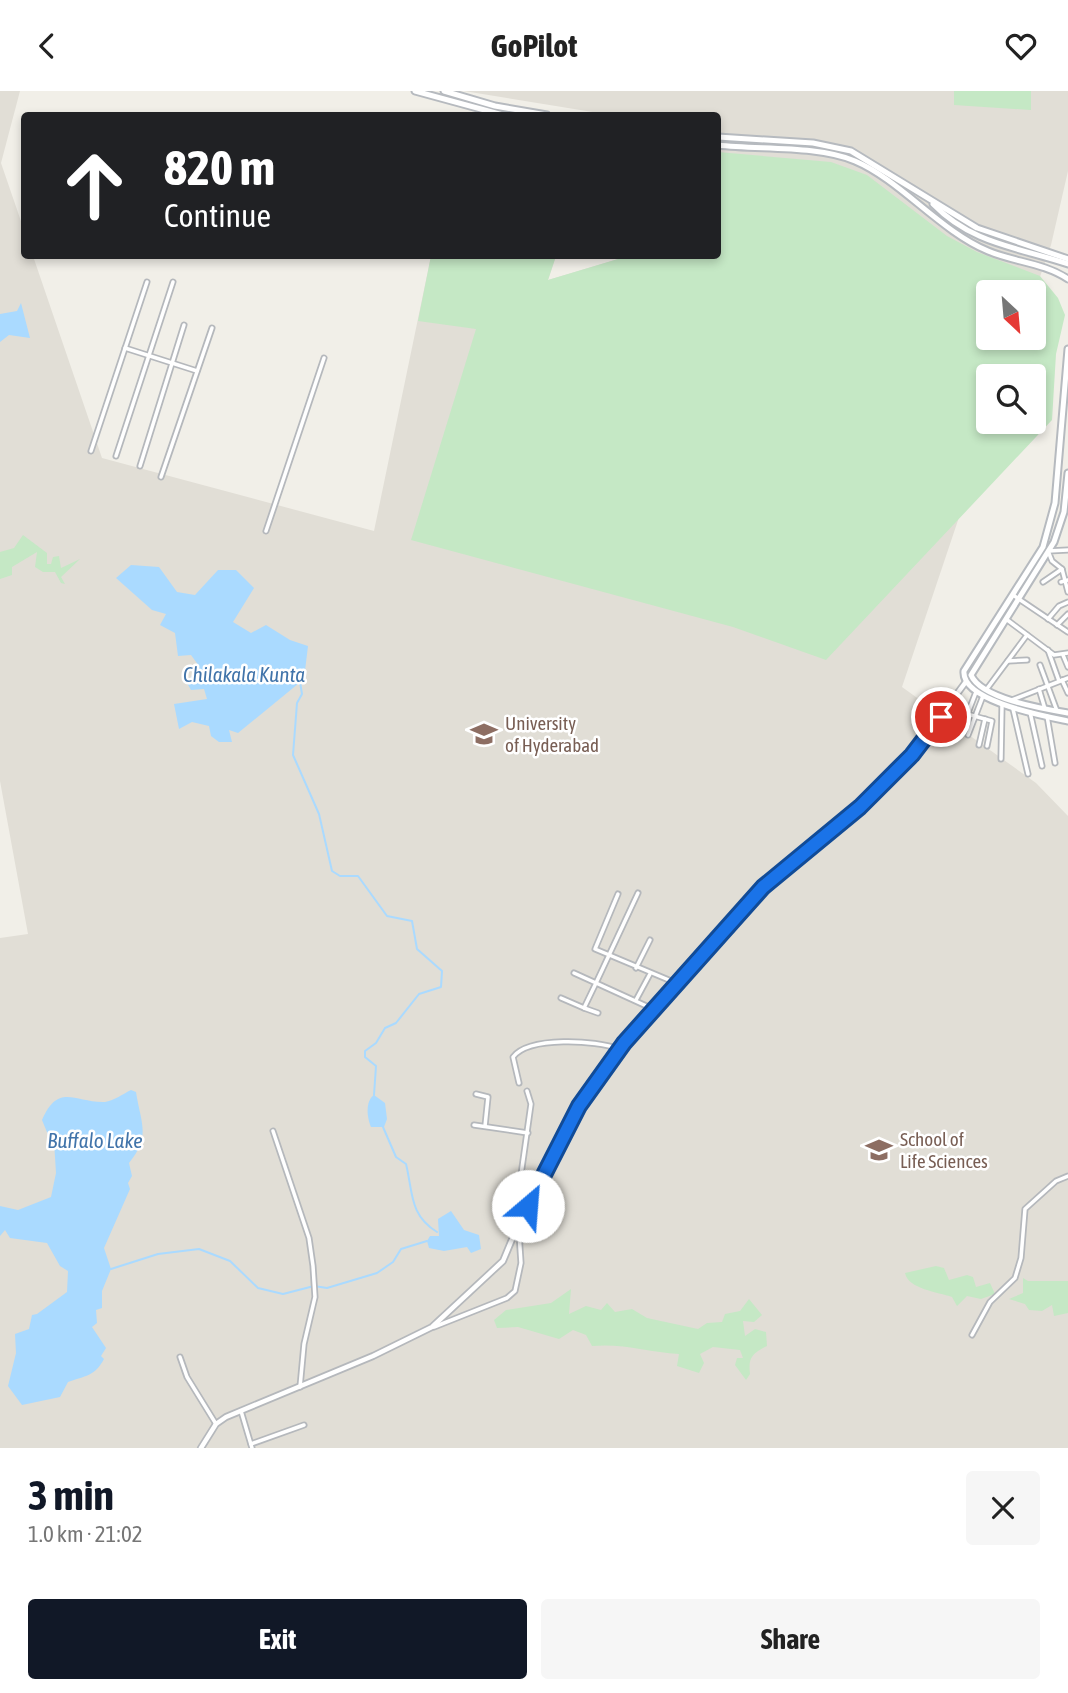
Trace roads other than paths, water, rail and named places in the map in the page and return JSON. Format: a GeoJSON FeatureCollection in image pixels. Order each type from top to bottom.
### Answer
{"type":"FeatureCollection","features":[{"type":"Feature","properties":{"kind":"main road"},"geometry":{"type":"LineString","coordinates":[[415,91],[489,112]]}},
{"type":"Feature","properties":{"kind":"main road"},"geometry":{"type":"LineString","coordinates":[[444,91],[532,112]]}},
{"type":"Feature","properties":{"kind":"main road"},"geometry":{"type":"LineString","coordinates":[[484,111],[486,103]]}},
{"type":"Feature","properties":{"kind":"main road"},"geometry":{"type":"LineString","coordinates":[[721,137],[827,145],[859,154],[977,227],[1068,259]]}},
{"type":"Feature","properties":{"kind":"main road"},"geometry":{"type":"LineString","coordinates":[[782,151],[783,142]]}},
{"type":"Feature","properties":{"kind":"main road"},"geometry":{"type":"LineString","coordinates":[[721,145],[829,154],[858,162],[954,232],[987,251],[1068,277]]}},
{"type":"Feature","properties":{"kind":"main road"},"geometry":{"type":"LineString","coordinates":[[928,199],[946,217],[991,243],[1068,264]]}},
{"type":"Feature","properties":{"kind":"main road"},"geometry":{"type":"LineString","coordinates":[[1068,349],[1055,503],[1050,527],[1043,547],[1005,618],[972,670],[971,677],[985,693],[1002,703],[1068,713]]}},
{"type":"Feature","properties":{"kind":"main road"},"geometry":{"type":"LineString","coordinates":[[1068,473],[1063,517],[1048,551],[964,671],[965,683],[975,692],[985,693],[1030,712],[1068,721]]}},
{"type":"Feature","properties":{"kind":"street"},"geometry":{"type":"LineString","coordinates":[[91,451],[147,282]]}},
{"type":"Feature","properties":{"kind":"street"},"geometry":{"type":"LineString","coordinates":[[116,456],[173,282]]}},
{"type":"Feature","properties":{"kind":"street"},"geometry":{"type":"LineString","coordinates":[[140,466],[184,325]]}},
{"type":"Feature","properties":{"kind":"street"},"geometry":{"type":"LineString","coordinates":[[161,477],[212,328]]}},
{"type":"Feature","properties":{"kind":"street"},"geometry":{"type":"LineString","coordinates":[[125,348],[197,371]]}},
{"type":"Feature","properties":{"kind":"street"},"geometry":{"type":"LineString","coordinates":[[266,531],[324,358]]}},
{"type":"Feature","properties":{"kind":"street"},"geometry":{"type":"LineString","coordinates":[[1068,550],[1048,551],[1052,561],[1062,569],[1068,592]]}},
{"type":"Feature","properties":{"kind":"street"},"geometry":{"type":"LineString","coordinates":[[1043,582],[1062,569]]}},
{"type":"Feature","properties":{"kind":"street"},"geometry":{"type":"LineString","coordinates":[[1015,597],[1068,632]]}},
{"type":"Feature","properties":{"kind":"street"},"geometry":{"type":"LineString","coordinates":[[1048,619],[1059,606],[1068,602]]}},
{"type":"Feature","properties":{"kind":"street"},"geometry":{"type":"LineString","coordinates":[[1057,625],[1068,614]]}},
{"type":"Feature","properties":{"kind":"street"},"geometry":{"type":"LineString","coordinates":[[1005,618],[1054,655],[1066,654],[1068,667]]}},
{"type":"Feature","properties":{"kind":"street"},"geometry":{"type":"LineString","coordinates":[[968,735],[985,693],[1027,635]]}},
{"type":"Feature","properties":{"kind":"street"},"geometry":{"type":"LineString","coordinates":[[1048,650],[1068,693]]}},
{"type":"Feature","properties":{"kind":"street"},"geometry":{"type":"LineString","coordinates":[[1008,661],[1027,660]]}},
{"type":"Feature","properties":{"kind":"street"},"geometry":{"type":"LineString","coordinates":[[1040,665],[1057,711]]}},
{"type":"Feature","properties":{"kind":"street"},"geometry":{"type":"LineString","coordinates":[[1028,774],[1012,703],[1068,678]]}},
{"type":"Feature","properties":{"kind":"street"},"geometry":{"type":"LineString","coordinates":[[432,1327],[496,1270],[507,1253],[518,1225],[579,1106],[595,1080],[620,1049],[771,886],[860,807],[912,755],[965,683]]}},
{"type":"Feature","properties":{"kind":"street"},"geometry":{"type":"LineString","coordinates":[[1039,689],[1045,709]]}},
{"type":"Feature","properties":{"kind":"street"},"geometry":{"type":"LineString","coordinates":[[961,731],[975,692]]}},
{"type":"Feature","properties":{"kind":"street"},"geometry":{"type":"LineString","coordinates":[[1001,759],[1002,703]]}},
{"type":"Feature","properties":{"kind":"street"},"geometry":{"type":"LineString","coordinates":[[1030,712],[1042,766]]}},
{"type":"Feature","properties":{"kind":"street"},"geometry":{"type":"LineString","coordinates":[[967,714],[992,721],[987,746]]}},
{"type":"Feature","properties":{"kind":"street"},"geometry":{"type":"LineString","coordinates":[[1048,716],[1055,763]]}},
{"type":"Feature","properties":{"kind":"street"},"geometry":{"type":"LineString","coordinates":[[979,745],[985,719]]}},
{"type":"Feature","properties":{"kind":"street"},"geometry":{"type":"LineString","coordinates":[[655,1011],[676,983],[763,887],[860,807]]}},
{"type":"Feature","properties":{"kind":"street"},"geometry":{"type":"LineString","coordinates":[[584,1007],[638,893]]}},
{"type":"Feature","properties":{"kind":"street"},"geometry":{"type":"LineString","coordinates":[[618,894],[595,946],[597,951],[676,983]]}},
{"type":"Feature","properties":{"kind":"street"},"geometry":{"type":"LineString","coordinates":[[636,968],[650,940]]}},
{"type":"Feature","properties":{"kind":"street"},"geometry":{"type":"LineString","coordinates":[[574,973],[655,1011]]}},
{"type":"Feature","properties":{"kind":"street"},"geometry":{"type":"LineString","coordinates":[[636,1000],[649,974]]}},
{"type":"Feature","properties":{"kind":"street"},"geometry":{"type":"LineString","coordinates":[[561,997],[598,1013]]}},
{"type":"Feature","properties":{"kind":"street"},"geometry":{"type":"LineString","coordinates":[[519,1083],[513,1057],[519,1050],[527,1047],[545,1043],[580,1042],[620,1049]]}},
{"type":"Feature","properties":{"kind":"street"},"geometry":{"type":"LineString","coordinates":[[201,1448],[216,1424],[241,1411],[432,1327],[507,1298],[515,1290],[521,1262],[517,1203],[531,1104],[527,1091]]}},
{"type":"Feature","properties":{"kind":"street"},"geometry":{"type":"LineString","coordinates":[[476,1094],[488,1097],[485,1126]]}},
{"type":"Feature","properties":{"kind":"street"},"geometry":{"type":"LineString","coordinates":[[474,1125],[528,1133]]}},
{"type":"Feature","properties":{"kind":"street"},"geometry":{"type":"LineString","coordinates":[[274,1131],[309,1238],[313,1266],[315,1297],[304,1344],[300,1387]]}},
{"type":"Feature","properties":{"kind":"street"},"geometry":{"type":"LineString","coordinates":[[972,1335],[990,1302],[1016,1278],[1021,1258],[1025,1209],[1056,1181],[1068,1176]]}},
{"type":"Feature","properties":{"kind":"street"},"geometry":{"type":"LineString","coordinates":[[180,1357],[187,1377],[216,1424]]}},
{"type":"Feature","properties":{"kind":"street"},"geometry":{"type":"LineString","coordinates":[[241,1411],[251,1446],[304,1425]]}},
{"type":"Feature","properties":{"kind":"water"},"geometry":{"type":"Polygon","coordinates":[[[21,303],[30,338],[9,335],[0,342],[0,314],[17,311],[21,303]]]}},
{"type":"Feature","properties":{"kind":"water","name":"Chilakala Kunta"},"geometry":{"type":"Polygon","coordinates":[[[131,565],[159,567],[177,592],[195,595],[218,570],[236,570],[254,588],[233,622],[251,633],[266,625],[290,640],[308,646],[304,679],[238,733],[229,730],[232,742],[219,742],[211,736],[209,726],[192,722],[179,729],[174,704],[207,699],[204,689],[191,690],[187,683],[199,666],[191,655],[178,656],[175,633],[160,625],[166,614],[152,610],[116,578],[131,565]]]}},
{"type":"Feature","properties":{"kind":"water","name":"Buffalo Lake"},"geometry":{"type":"Polygon","coordinates":[[[131,1090],[136,1092],[143,1129],[140,1145],[129,1163],[132,1176],[128,1183],[130,1189],[104,1248],[111,1269],[102,1291],[102,1308],[96,1310],[97,1323],[92,1327],[106,1348],[101,1356],[104,1359],[93,1372],[68,1382],[60,1397],[22,1405],[8,1386],[16,1353],[15,1334],[29,1329],[32,1315],[67,1292],[68,1271],[60,1266],[47,1243],[10,1238],[5,1230],[0,1236],[0,1206],[18,1210],[51,1197],[56,1173],[54,1141],[49,1137],[42,1120],[55,1101],[68,1097],[105,1102],[131,1090]]]}},
{"type":"Feature","properties":{"kind":"water"},"geometry":{"type":"Polygon","coordinates":[[[374,1095],[385,1103],[387,1119],[384,1127],[371,1127],[368,1105],[374,1095]]]}},
{"type":"Feature","properties":{"kind":"water"},"geometry":{"type":"Polygon","coordinates":[[[451,1211],[464,1230],[479,1235],[481,1249],[471,1253],[467,1247],[444,1251],[429,1248],[427,1241],[430,1236],[439,1236],[438,1219],[451,1211]]]}},
{"type":"Feature","properties":{"kind":"waterway"},"geometry":{"type":"LineString","coordinates":[[300,682],[302,694],[297,703],[293,755],[319,814],[332,871],[340,876],[358,876],[387,916],[412,921],[417,949],[442,971],[441,987],[419,994],[396,1023],[385,1028],[376,1043],[365,1051],[365,1057],[376,1066],[374,1095]]}},
{"type":"Feature","properties":{"kind":"waterway"},"geometry":{"type":"LineString","coordinates":[[383,1127],[396,1157],[406,1164],[414,1202],[421,1218],[437,1232]]}},
{"type":"Feature","properties":{"kind":"waterway"},"geometry":{"type":"LineString","coordinates":[[111,1269],[158,1254],[199,1249],[230,1261],[258,1288],[283,1294],[314,1286],[327,1288],[377,1273],[393,1262],[401,1249],[427,1241]]}},
{"type":"Feature","properties":{"kind":"place","name":"University of Hyderabad"},"geometry":{"type":"Point","coordinates":[484,734]}},
{"type":"Feature","properties":{"kind":"place","name":"School of Life Sciences"},"geometry":{"type":"Point","coordinates":[879,1150]}}]}
